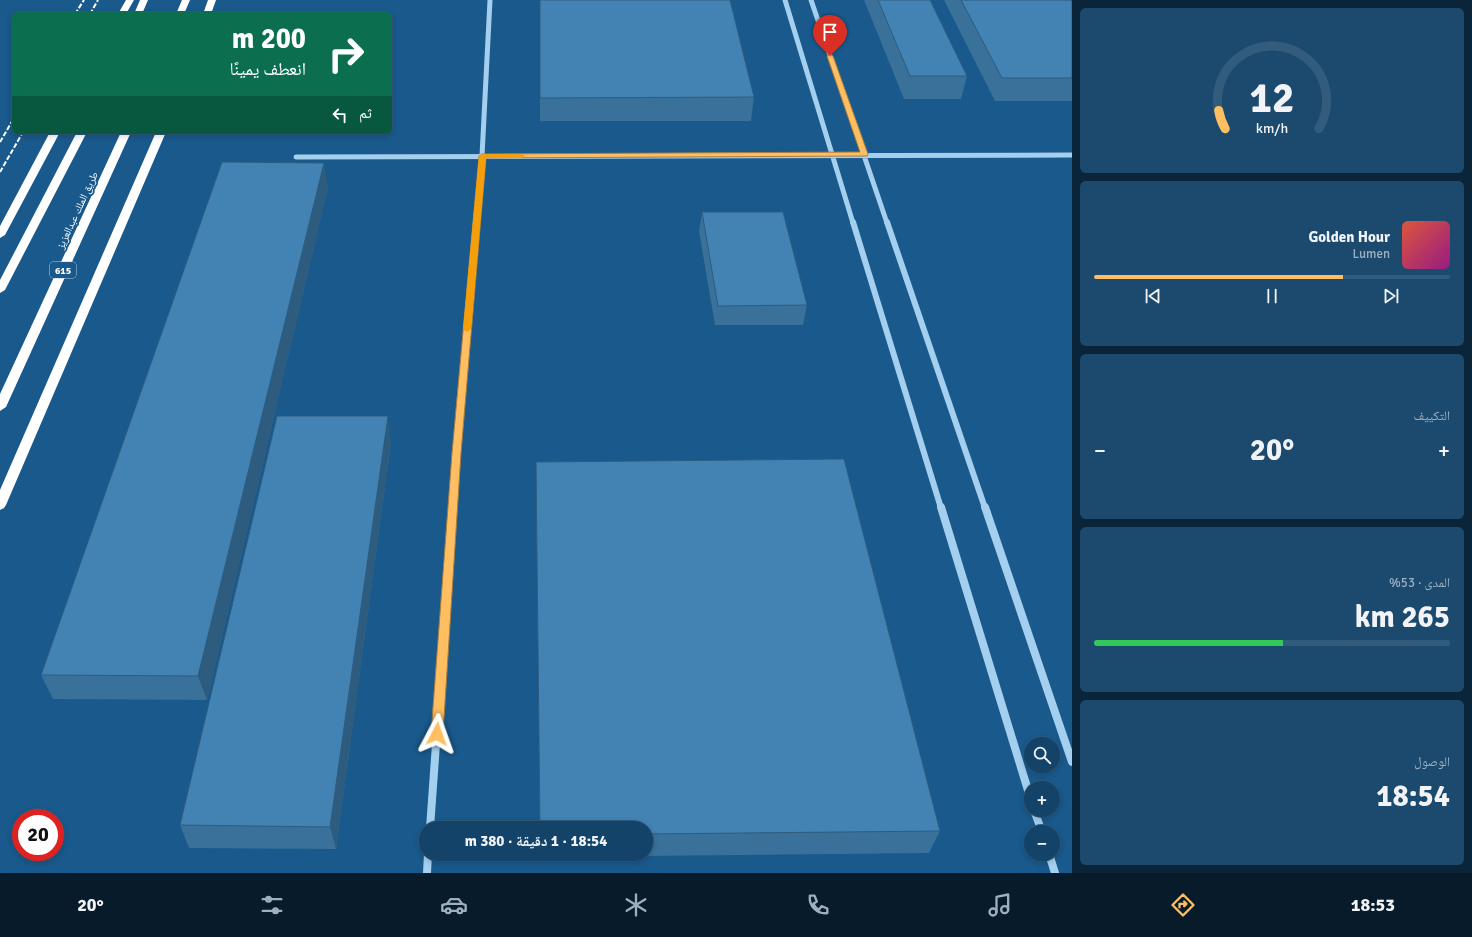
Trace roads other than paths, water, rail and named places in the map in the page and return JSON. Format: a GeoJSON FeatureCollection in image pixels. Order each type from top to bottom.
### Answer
{"type":"FeatureCollection","features":[{"type":"Feature","properties":{"kind":"highway"},"geometry":{"type":"LineString","coordinates":[[123,12],[130,0]]}},
{"type":"Feature","properties":{"kind":"highway"},"geometry":{"type":"LineString","coordinates":[[139,12],[144,0]]}},
{"type":"Feature","properties":{"kind":"highway"},"geometry":{"type":"LineString","coordinates":[[181,12],[186,0]]}},
{"type":"Feature","properties":{"kind":"highway"},"geometry":{"type":"LineString","coordinates":[[208,12],[212,0]]}},
{"type":"Feature","properties":{"kind":"highway"},"geometry":{"type":"LineString","coordinates":[[0,235],[54,134]]}},
{"type":"Feature","properties":{"kind":"highway"},"geometry":{"type":"LineString","coordinates":[[0,290],[81,134]]}},
{"type":"Feature","properties":{"kind":"highway","name":"طريق الملك عبدالعزيز"},"geometry":{"type":"LineString","coordinates":[[0,407],[125,134]]}},
{"type":"Feature","properties":{"kind":"highway"},"geometry":{"type":"LineString","coordinates":[[0,505],[160,134]]}},
{"type":"Feature","properties":{"kind":"street"},"geometry":{"type":"LineString","coordinates":[[430,821],[457,445],[482,156],[490,0]]}},
{"type":"Feature","properties":{"kind":"street"},"geometry":{"type":"LineString","coordinates":[[784,0],[1025,781]]}},
{"type":"Feature","properties":{"kind":"street"},"geometry":{"type":"LineString","coordinates":[[811,0],[1072,762]]}},
{"type":"Feature","properties":{"kind":"street"},"geometry":{"type":"LineString","coordinates":[[296,157],[864,154],[1072,155]]}},
{"type":"Feature","properties":{"kind":"street"},"geometry":{"type":"LineString","coordinates":[[427,873],[428,861]]}},
{"type":"Feature","properties":{"kind":"street"},"geometry":{"type":"LineString","coordinates":[[1051,861],[1055,873]]}},
{"type":"Feature","properties":{"kind":"railway"},"geometry":{"type":"LineString","coordinates":[[76,12],[84,0]]}},
{"type":"Feature","properties":{"kind":"railway"},"geometry":{"type":"LineString","coordinates":[[91,12],[98,0]]}},
{"type":"Feature","properties":{"kind":"railway"},"geometry":{"type":"LineString","coordinates":[[0,142],[12,121]]}},
{"type":"Feature","properties":{"kind":"railway"},"geometry":{"type":"LineString","coordinates":[[0,172],[22,134]]}}]}
